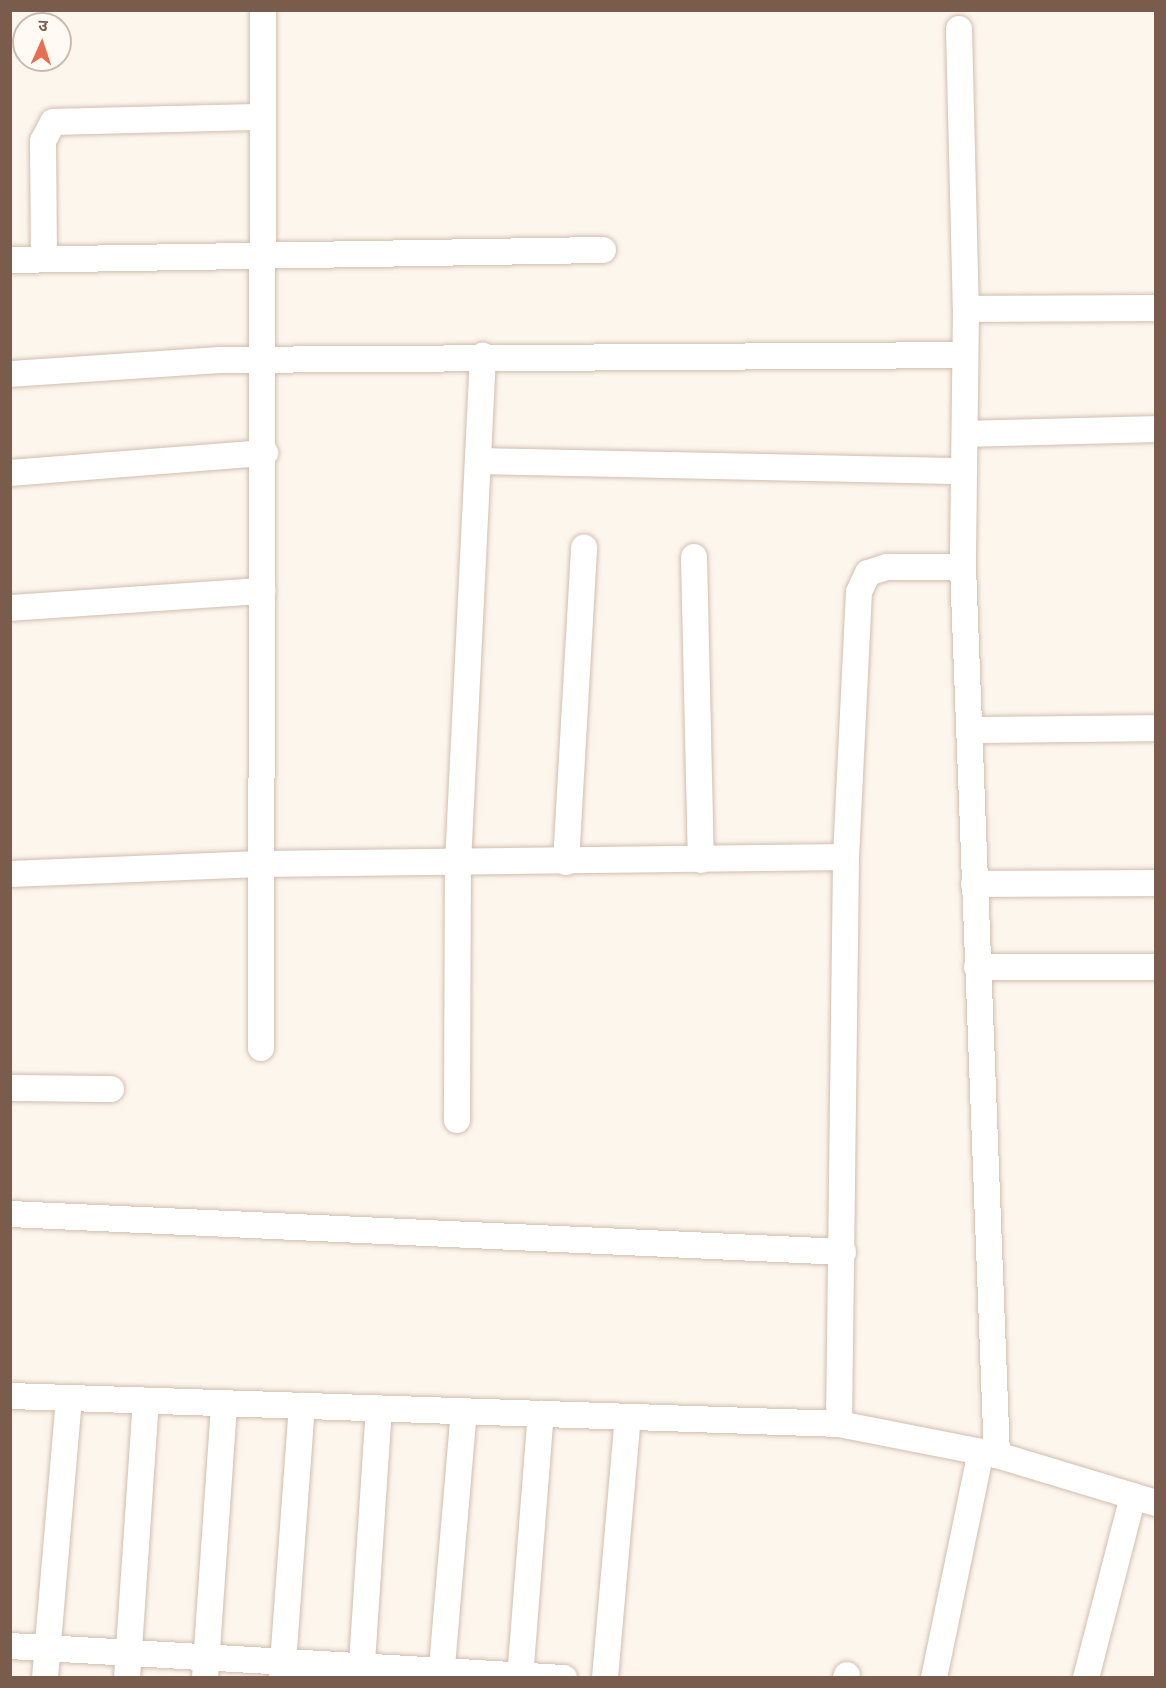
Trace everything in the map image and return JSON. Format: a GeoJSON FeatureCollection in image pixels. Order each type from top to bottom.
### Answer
{"type":"FeatureCollection","features":[{"type":"Feature","properties":{"kind":"street"},"geometry":{"type":"LineString","coordinates":[[261,1048],[260,864],[265,453],[263,10]]}},
{"type":"Feature","properties":{"kind":"street"},"geometry":{"type":"LineString","coordinates":[[934,1677],[989,1454],[977,967],[963,567],[966,309],[959,28]]}},
{"type":"Feature","properties":{"kind":"street"},"geometry":{"type":"LineString","coordinates":[[44,259],[43,141],[53,122],[263,117]]}},
{"type":"Feature","properties":{"kind":"street"},"geometry":{"type":"LineString","coordinates":[[10,260],[603,250]]}},
{"type":"Feature","properties":{"kind":"street"},"geometry":{"type":"LineString","coordinates":[[966,309],[1155,308]]}},
{"type":"Feature","properties":{"kind":"street"},"geometry":{"type":"LineString","coordinates":[[10,374],[100,365],[483,356],[964,355]]}},
{"type":"Feature","properties":{"kind":"street"},"geometry":{"type":"LineString","coordinates":[[457,1120],[458,863],[483,356]]}},
{"type":"Feature","properties":{"kind":"street"},"geometry":{"type":"LineString","coordinates":[[965,434],[1155,429]]}},
{"type":"Feature","properties":{"kind":"street"},"geometry":{"type":"LineString","coordinates":[[10,473],[265,453]]}},
{"type":"Feature","properties":{"kind":"street"},"geometry":{"type":"LineString","coordinates":[[478,461],[964,471]]}},
{"type":"Feature","properties":{"kind":"street"},"geometry":{"type":"LineString","coordinates":[[566,862],[584,548]]}},
{"type":"Feature","properties":{"kind":"street"},"geometry":{"type":"LineString","coordinates":[[694,557],[701,860]]}},
{"type":"Feature","properties":{"kind":"street"},"geometry":{"type":"LineString","coordinates":[[839,1424],[843,1252],[846,857],[859,592],[868,573],[887,567],[963,567]]}},
{"type":"Feature","properties":{"kind":"street"},"geometry":{"type":"LineString","coordinates":[[10,608],[262,591]]}},
{"type":"Feature","properties":{"kind":"street"},"geometry":{"type":"LineString","coordinates":[[969,730],[1155,728]]}},
{"type":"Feature","properties":{"kind":"street"},"geometry":{"type":"LineString","coordinates":[[10,874],[260,864],[846,857]]}},
{"type":"Feature","properties":{"kind":"street"},"geometry":{"type":"LineString","coordinates":[[974,884],[1155,883]]}},
{"type":"Feature","properties":{"kind":"street"},"geometry":{"type":"LineString","coordinates":[[977,967],[1155,967]]}},
{"type":"Feature","properties":{"kind":"street"},"geometry":{"type":"LineString","coordinates":[[10,1088],[111,1089]]}},
{"type":"Feature","properties":{"kind":"street"},"geometry":{"type":"LineString","coordinates":[[10,1214],[843,1252]]}},
{"type":"Feature","properties":{"kind":"street"},"geometry":{"type":"LineString","coordinates":[[10,1396],[839,1424],[989,1454],[1144,1499],[1086,1677]]}},
{"type":"Feature","properties":{"kind":"street"},"geometry":{"type":"LineString","coordinates":[[45,1677],[69,1398]]}},
{"type":"Feature","properties":{"kind":"street"},"geometry":{"type":"LineString","coordinates":[[127,1665],[146,1401]]}},
{"type":"Feature","properties":{"kind":"street"},"geometry":{"type":"LineString","coordinates":[[206,1667],[224,1404]]}},
{"type":"Feature","properties":{"kind":"street"},"geometry":{"type":"LineString","coordinates":[[282,1670],[302,1406]]}},
{"type":"Feature","properties":{"kind":"street"},"geometry":{"type":"LineString","coordinates":[[361,1672],[380,1409]]}},
{"type":"Feature","properties":{"kind":"street"},"geometry":{"type":"LineString","coordinates":[[441,1674],[464,1412]]}},
{"type":"Feature","properties":{"kind":"street"},"geometry":{"type":"LineString","coordinates":[[520,1676],[541,1414]]}},
{"type":"Feature","properties":{"kind":"street"},"geometry":{"type":"LineString","coordinates":[[605,1677],[627,1418]]}},
{"type":"Feature","properties":{"kind":"street"},"geometry":{"type":"LineString","coordinates":[[10,1646],[47,1648],[127,1665],[564,1677]]}}]}
